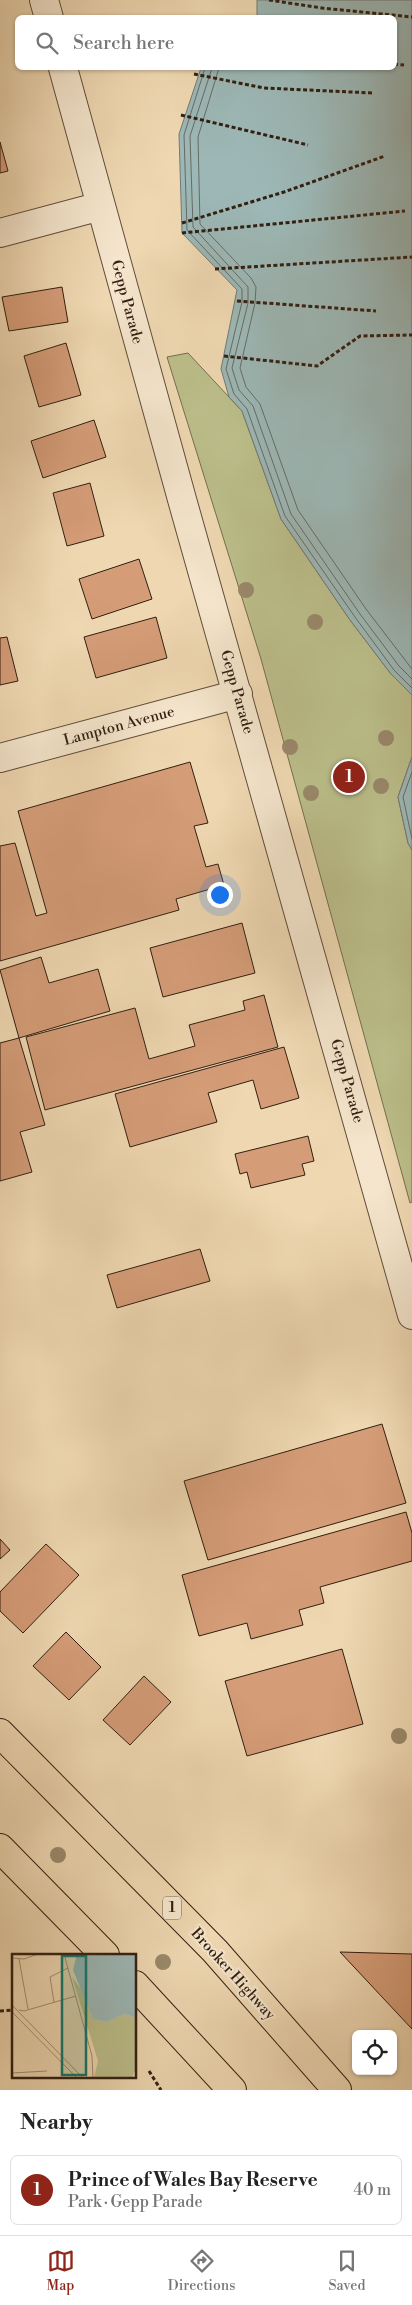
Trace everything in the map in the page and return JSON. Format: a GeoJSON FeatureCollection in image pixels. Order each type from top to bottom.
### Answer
{"type":"FeatureCollection","features":[{"type":"Feature","properties":{"kind":"highway","name":"Brooker Highway"},"geometry":{"type":"LineString","coordinates":[[0,1733],[215,1951],[337,2090]]}},
{"type":"Feature","properties":{"kind":"highway"},"geometry":{"type":"LineString","coordinates":[[0,1848],[104,1954]]}},
{"type":"Feature","properties":{"kind":"highway"},"geometry":{"type":"LineString","coordinates":[[136,1986],[232,2090]]}},
{"type":"Feature","properties":{"kind":"street"},"geometry":{"type":"LineString","coordinates":[[44,0],[48,15]]}},
{"type":"Feature","properties":{"kind":"street","name":"Gepp Parade"},"geometry":{"type":"LineString","coordinates":[[64,70],[183,503],[412,1316]]}},
{"type":"Feature","properties":{"kind":"street"},"geometry":{"type":"LineString","coordinates":[[0,233],[101,206]]}},
{"type":"Feature","properties":{"kind":"street","name":"Lampton Avenue"},"geometry":{"type":"LineString","coordinates":[[0,758],[238,694]]}},
{"type":"Feature","properties":{"kind":"path"},"geometry":{"type":"LineString","coordinates":[[269,0],[322,8],[392,15]]}},
{"type":"Feature","properties":{"kind":"path"},"geometry":{"type":"LineString","coordinates":[[397,16],[412,17]]}},
{"type":"Feature","properties":{"kind":"path"},"geometry":{"type":"LineString","coordinates":[[397,64],[404,65]]}},
{"type":"Feature","properties":{"kind":"path"},"geometry":{"type":"LineString","coordinates":[[194,74],[264,88],[373,93]]}},
{"type":"Feature","properties":{"kind":"path"},"geometry":{"type":"LineString","coordinates":[[180,115],[308,145]]}},
{"type":"Feature","properties":{"kind":"path"},"geometry":{"type":"LineString","coordinates":[[182,223],[284,192],[385,156]]}},
{"type":"Feature","properties":{"kind":"path"},"geometry":{"type":"LineString","coordinates":[[182,233],[405,211]]}},
{"type":"Feature","properties":{"kind":"path"},"geometry":{"type":"LineString","coordinates":[[215,269],[412,257]]}},
{"type":"Feature","properties":{"kind":"path"},"geometry":{"type":"LineString","coordinates":[[237,301],[376,311]]}},
{"type":"Feature","properties":{"kind":"path"},"geometry":{"type":"LineString","coordinates":[[224,356],[317,366],[360,336],[412,335]]}},
{"type":"Feature","properties":{"kind":"path"},"geometry":{"type":"LineString","coordinates":[[148,2071],[161,2090]]}},
{"type":"Feature","properties":{"kind":"green space"},"geometry":{"type":"Polygon","coordinates":[[[188,353],[242,411],[281,519],[350,620],[391,674],[412,695],[412,757],[398,797],[408,843],[412,850],[412,1202],[410,1203],[261,659],[167,357],[188,353]]]}},
{"type":"Feature","properties":{"kind":"water"},"geometry":{"type":"Polygon","coordinates":[[[257,0],[412,0],[412,695],[391,674],[350,620],[281,519],[242,411],[229,397],[221,369],[237,290],[182,233],[179,134],[200,70],[397,70],[397,15],[257,15],[257,0]]]}},
{"type":"Feature","properties":{"kind":"water"},"geometry":{"type":"Polygon","coordinates":[[[412,757],[412,850],[408,843],[398,797],[412,757]]]}},
{"type":"Feature","properties":{"kind":"building"},"geometry":{"type":"Polygon","coordinates":[[[0,142],[8,171],[0,173],[0,142]]]}},
{"type":"Feature","properties":{"kind":"building"},"geometry":{"type":"Polygon","coordinates":[[[62,287],[68,322],[9,331],[2,297],[62,287]]]}},
{"type":"Feature","properties":{"kind":"building"},"geometry":{"type":"Polygon","coordinates":[[[66,343],[81,395],[39,407],[24,356],[66,343]]]}},
{"type":"Feature","properties":{"kind":"building"},"geometry":{"type":"Polygon","coordinates":[[[94,420],[106,457],[43,478],[31,441],[94,420]]]}},
{"type":"Feature","properties":{"kind":"building"},"geometry":{"type":"Polygon","coordinates":[[[90,483],[104,536],[67,546],[53,493],[90,483]]]}},
{"type":"Feature","properties":{"kind":"building"},"geometry":{"type":"Polygon","coordinates":[[[139,559],[152,599],[92,619],[79,579],[139,559]]]}},
{"type":"Feature","properties":{"kind":"building"},"geometry":{"type":"Polygon","coordinates":[[[156,617],[167,658],[96,678],[84,637],[156,617]]]}},
{"type":"Feature","properties":{"kind":"building"},"geometry":{"type":"Polygon","coordinates":[[[7,637],[18,681],[0,685],[0,638],[7,637]]]}},
{"type":"Feature","properties":{"kind":"building"},"geometry":{"type":"Polygon","coordinates":[[[190,762],[208,823],[194,826],[206,867],[218,864],[224,885],[176,899],[179,910],[0,961],[0,846],[15,843],[36,916],[47,913],[18,811],[190,762]]]}},
{"type":"Feature","properties":{"kind":"building"},"geometry":{"type":"Polygon","coordinates":[[[242,923],[255,973],[163,997],[150,948],[242,923]]]}},
{"type":"Feature","properties":{"kind":"building"},"geometry":{"type":"Polygon","coordinates":[[[41,957],[49,983],[98,969],[110,1011],[19,1038],[0,970],[41,957]]]}},
{"type":"Feature","properties":{"kind":"building"},"geometry":{"type":"Polygon","coordinates":[[[264,995],[278,1047],[45,1110],[26,1037],[135,1008],[149,1059],[195,1046],[189,1025],[245,1010],[243,1001],[264,995]]]}},
{"type":"Feature","properties":{"kind":"building"},"geometry":{"type":"Polygon","coordinates":[[[19,1038],[45,1125],[20,1132],[32,1172],[0,1181],[0,1043],[19,1038]]]}},
{"type":"Feature","properties":{"kind":"building"},"geometry":{"type":"Polygon","coordinates":[[[284,1047],[299,1098],[261,1109],[253,1080],[208,1093],[217,1122],[130,1147],[115,1094],[284,1047]]]}},
{"type":"Feature","properties":{"kind":"building"},"geometry":{"type":"Polygon","coordinates":[[[308,1136],[314,1161],[302,1164],[305,1175],[251,1188],[247,1172],[240,1174],[235,1154],[308,1136]]]}},
{"type":"Feature","properties":{"kind":"building"},"geometry":{"type":"Polygon","coordinates":[[[200,1249],[210,1281],[117,1308],[107,1275],[200,1249]]]}},
{"type":"Feature","properties":{"kind":"building"},"geometry":{"type":"Polygon","coordinates":[[[382,1424],[406,1503],[208,1560],[184,1481],[382,1424]]]}},
{"type":"Feature","properties":{"kind":"building"},"geometry":{"type":"Polygon","coordinates":[[[406,1512],[412,1533],[412,1561],[320,1587],[324,1603],[299,1610],[303,1625],[251,1639],[247,1623],[199,1636],[182,1575],[406,1512]]]}},
{"type":"Feature","properties":{"kind":"building"},"geometry":{"type":"Polygon","coordinates":[[[0,1539],[10,1550],[0,1559],[0,1539]]]}},
{"type":"Feature","properties":{"kind":"building"},"geometry":{"type":"Polygon","coordinates":[[[46,1544],[79,1575],[23,1633],[0,1611],[0,1592],[46,1544]]]}},
{"type":"Feature","properties":{"kind":"building"},"geometry":{"type":"Polygon","coordinates":[[[66,1632],[101,1667],[69,1700],[33,1666],[66,1632]]]}},
{"type":"Feature","properties":{"kind":"building"},"geometry":{"type":"Polygon","coordinates":[[[342,1649],[363,1724],[247,1756],[225,1681],[342,1649]]]}},
{"type":"Feature","properties":{"kind":"building"},"geometry":{"type":"Polygon","coordinates":[[[144,1676],[171,1702],[130,1745],[103,1720],[144,1676]]]}},
{"type":"Feature","properties":{"kind":"building"},"geometry":{"type":"Polygon","coordinates":[[[340,1952],[412,1954],[412,2029],[340,1952]]]}},
{"type":"Feature","properties":{"kind":"place","name":"Prince of Wales Bay Reserve"},"geometry":{"type":"Point","coordinates":[349,777]}}]}
